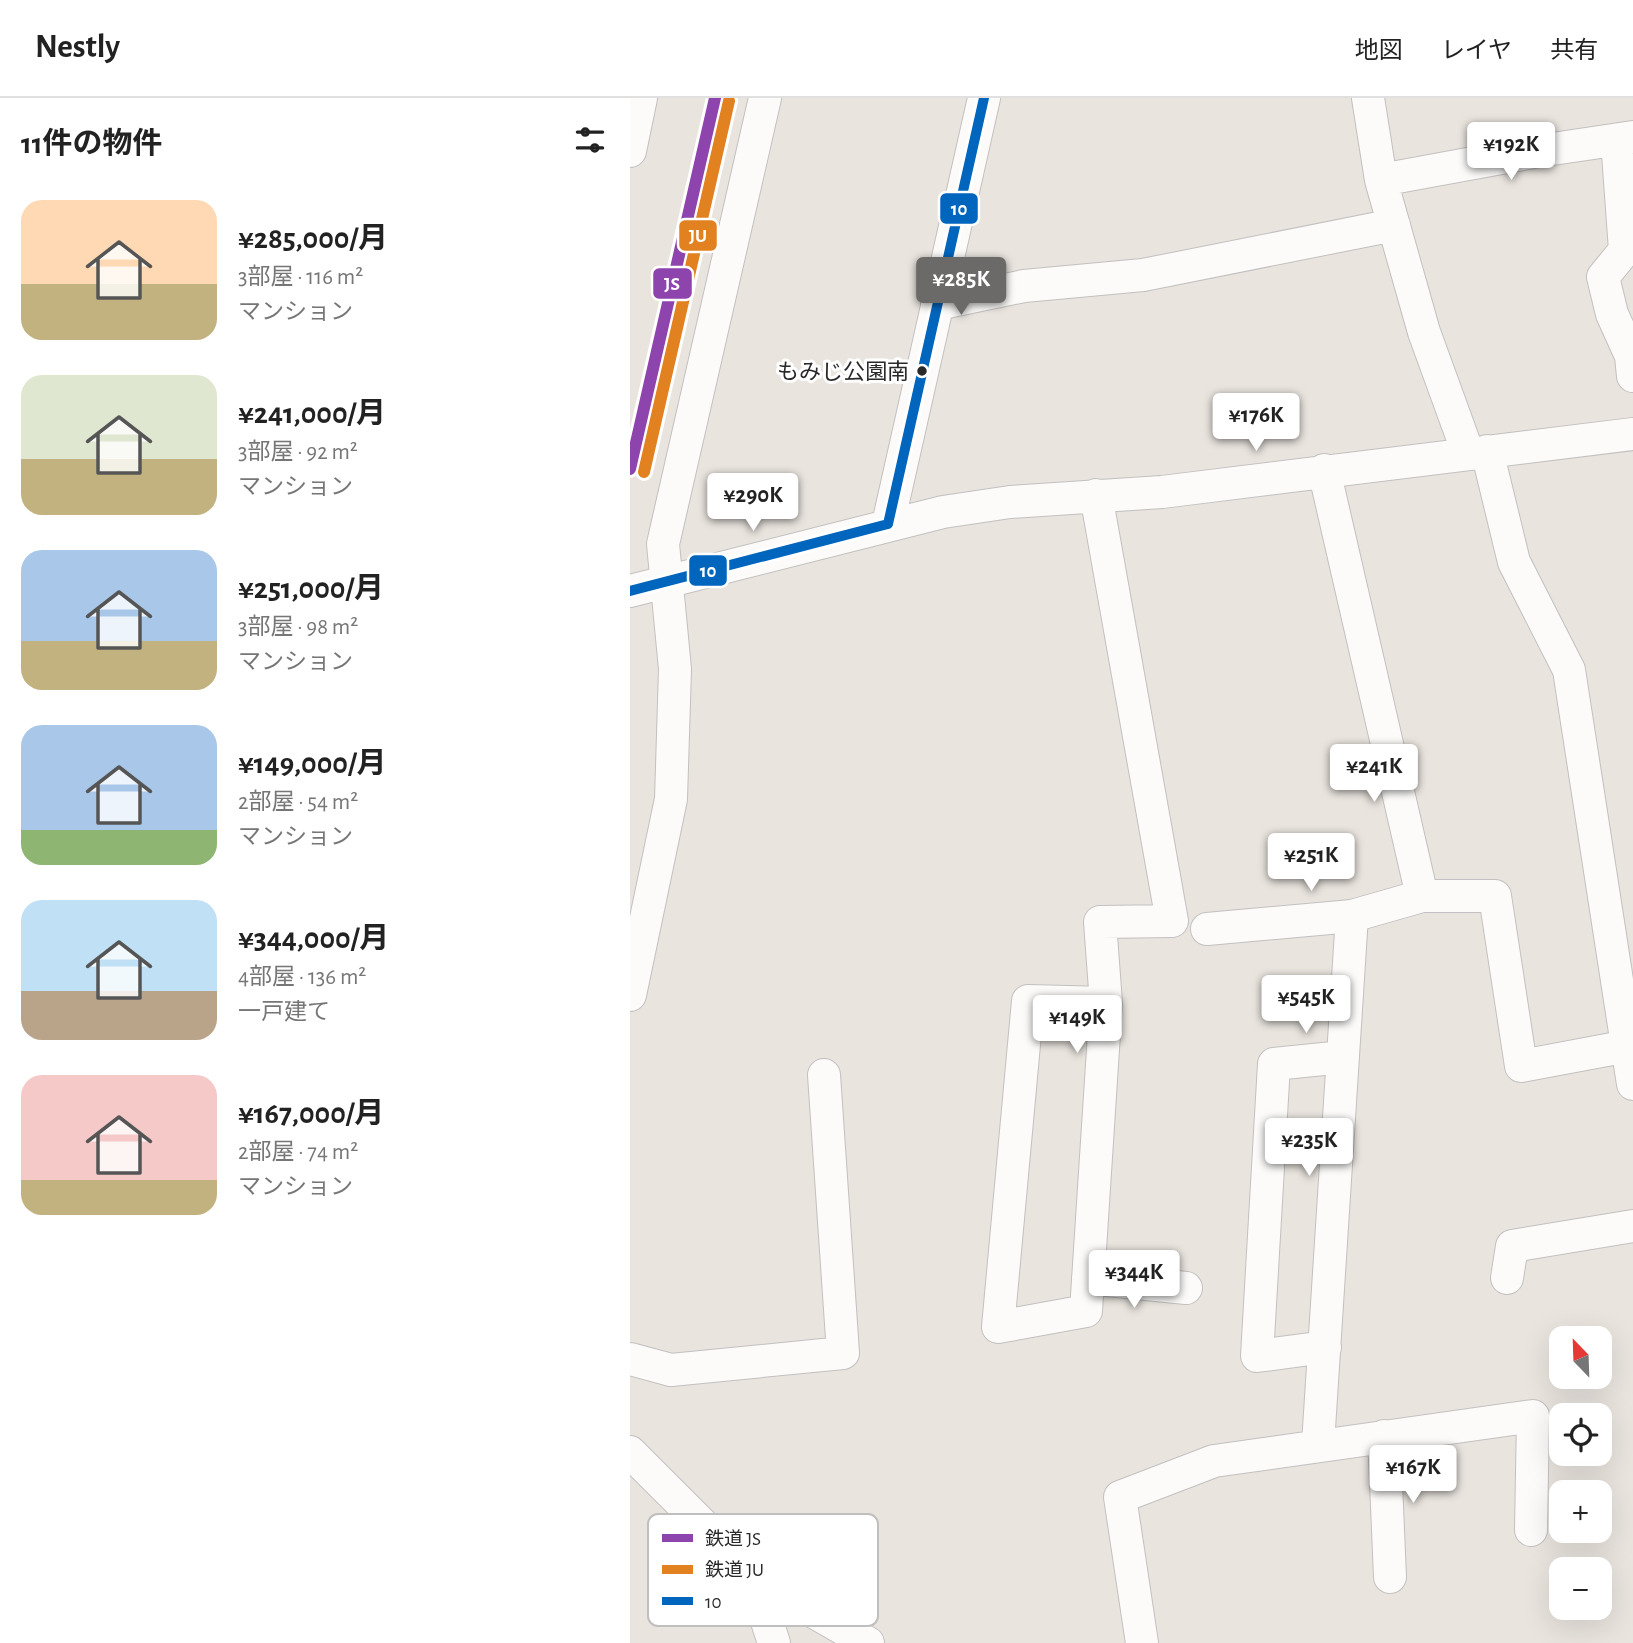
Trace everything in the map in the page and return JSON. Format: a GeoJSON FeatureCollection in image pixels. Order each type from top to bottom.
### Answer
{"type":"FeatureCollection","features":[{"type":"Feature","properties":{"kind":"street"},"geometry":{"type":"LineString","coordinates":[[630,151],[641,98]]}},
{"type":"Feature","properties":{"kind":"street"},"geometry":{"type":"LineString","coordinates":[[630,995],[671,799],[675,669],[663,544],[765,98]]}},
{"type":"Feature","properties":{"kind":"street"},"geometry":{"type":"LineString","coordinates":[[888,524],[984,98]]}},
{"type":"Feature","properties":{"kind":"street"},"geometry":{"type":"LineString","coordinates":[[1368,98],[1381,180],[1424,332],[1477,452],[1514,562],[1569,670],[1633,1084]]}},
{"type":"Feature","properties":{"kind":"street"},"geometry":{"type":"LineString","coordinates":[[1381,180],[1625,138],[1629,251],[1603,277],[1612,314],[1632,360]]}},
{"type":"Feature","properties":{"kind":"street"},"geometry":{"type":"LineString","coordinates":[[937,303],[1024,286],[1143,275],[1394,225]]}},
{"type":"Feature","properties":{"kind":"street"},"geometry":{"type":"LineString","coordinates":[[630,591],[943,512],[1010,502],[1162,492],[1633,434]]}},
{"type":"Feature","properties":{"kind":"street"},"geometry":{"type":"LineString","coordinates":[[1324,470],[1422,896]]}},
{"type":"Feature","properties":{"kind":"street"},"geometry":{"type":"LineString","coordinates":[[1096,495],[1172,921],[1100,922],[1107,1003],[1086,1311],[998,1327],[1028,1001],[1107,1003]]}},
{"type":"Feature","properties":{"kind":"street"},"geometry":{"type":"LineString","coordinates":[[1207,929],[1352,916],[1422,896],[1494,896],[1521,1066],[1628,1046]]}},
{"type":"Feature","properties":{"kind":"street"},"geometry":{"type":"LineString","coordinates":[[1318,1444],[1352,916]]}},
{"type":"Feature","properties":{"kind":"street"},"geometry":{"type":"LineString","coordinates":[[1325,1347],[1257,1356],[1274,1064],[1343,1057]]}},
{"type":"Feature","properties":{"kind":"street"},"geometry":{"type":"LineString","coordinates":[[630,1359],[671,1370],[843,1353],[824,1075]]}},
{"type":"Feature","properties":{"kind":"street"},"geometry":{"type":"LineString","coordinates":[[1507,1278],[1512,1246],[1633,1227]]}},
{"type":"Feature","properties":{"kind":"street"},"geometry":{"type":"LineString","coordinates":[[1088,1278],[1186,1288]]}},
{"type":"Feature","properties":{"kind":"street"},"geometry":{"type":"LineString","coordinates":[[1142,1643],[1120,1497],[1214,1461],[1318,1444],[1533,1416],[1531,1530]]}},
{"type":"Feature","properties":{"kind":"street"},"geometry":{"type":"LineString","coordinates":[[1384,1436],[1390,1577]]}},
{"type":"Feature","properties":{"kind":"street"},"geometry":{"type":"LineString","coordinates":[[630,1452],[695,1514]]}},
{"type":"Feature","properties":{"kind":"street"},"geometry":{"type":"LineString","coordinates":[[768,1626],[774,1643]]}},
{"type":"Feature","properties":{"kind":"street"},"geometry":{"type":"LineString","coordinates":[[839,1626],[868,1643]]}},
{"type":"Feature","properties":{"kind":"rail line","name":"JS"},"geometry":{"type":"LineString","coordinates":[[630,469],[715,98]]}},
{"type":"Feature","properties":{"kind":"rail line","name":"JU"},"geometry":{"type":"LineString","coordinates":[[644,472],[729,101]]}},
{"type":"Feature","properties":{"kind":"transit line","name":"10"},"geometry":{"type":"LineString","coordinates":[[888,524],[984,98]]}},
{"type":"Feature","properties":{"kind":"transit line","name":"10"},"geometry":{"type":"LineString","coordinates":[[630,591],[888,524]]}},
{"type":"Feature","properties":{"kind":"place","name":"もみじ公園南"},"geometry":{"type":"Point","coordinates":[922,371]}}]}
